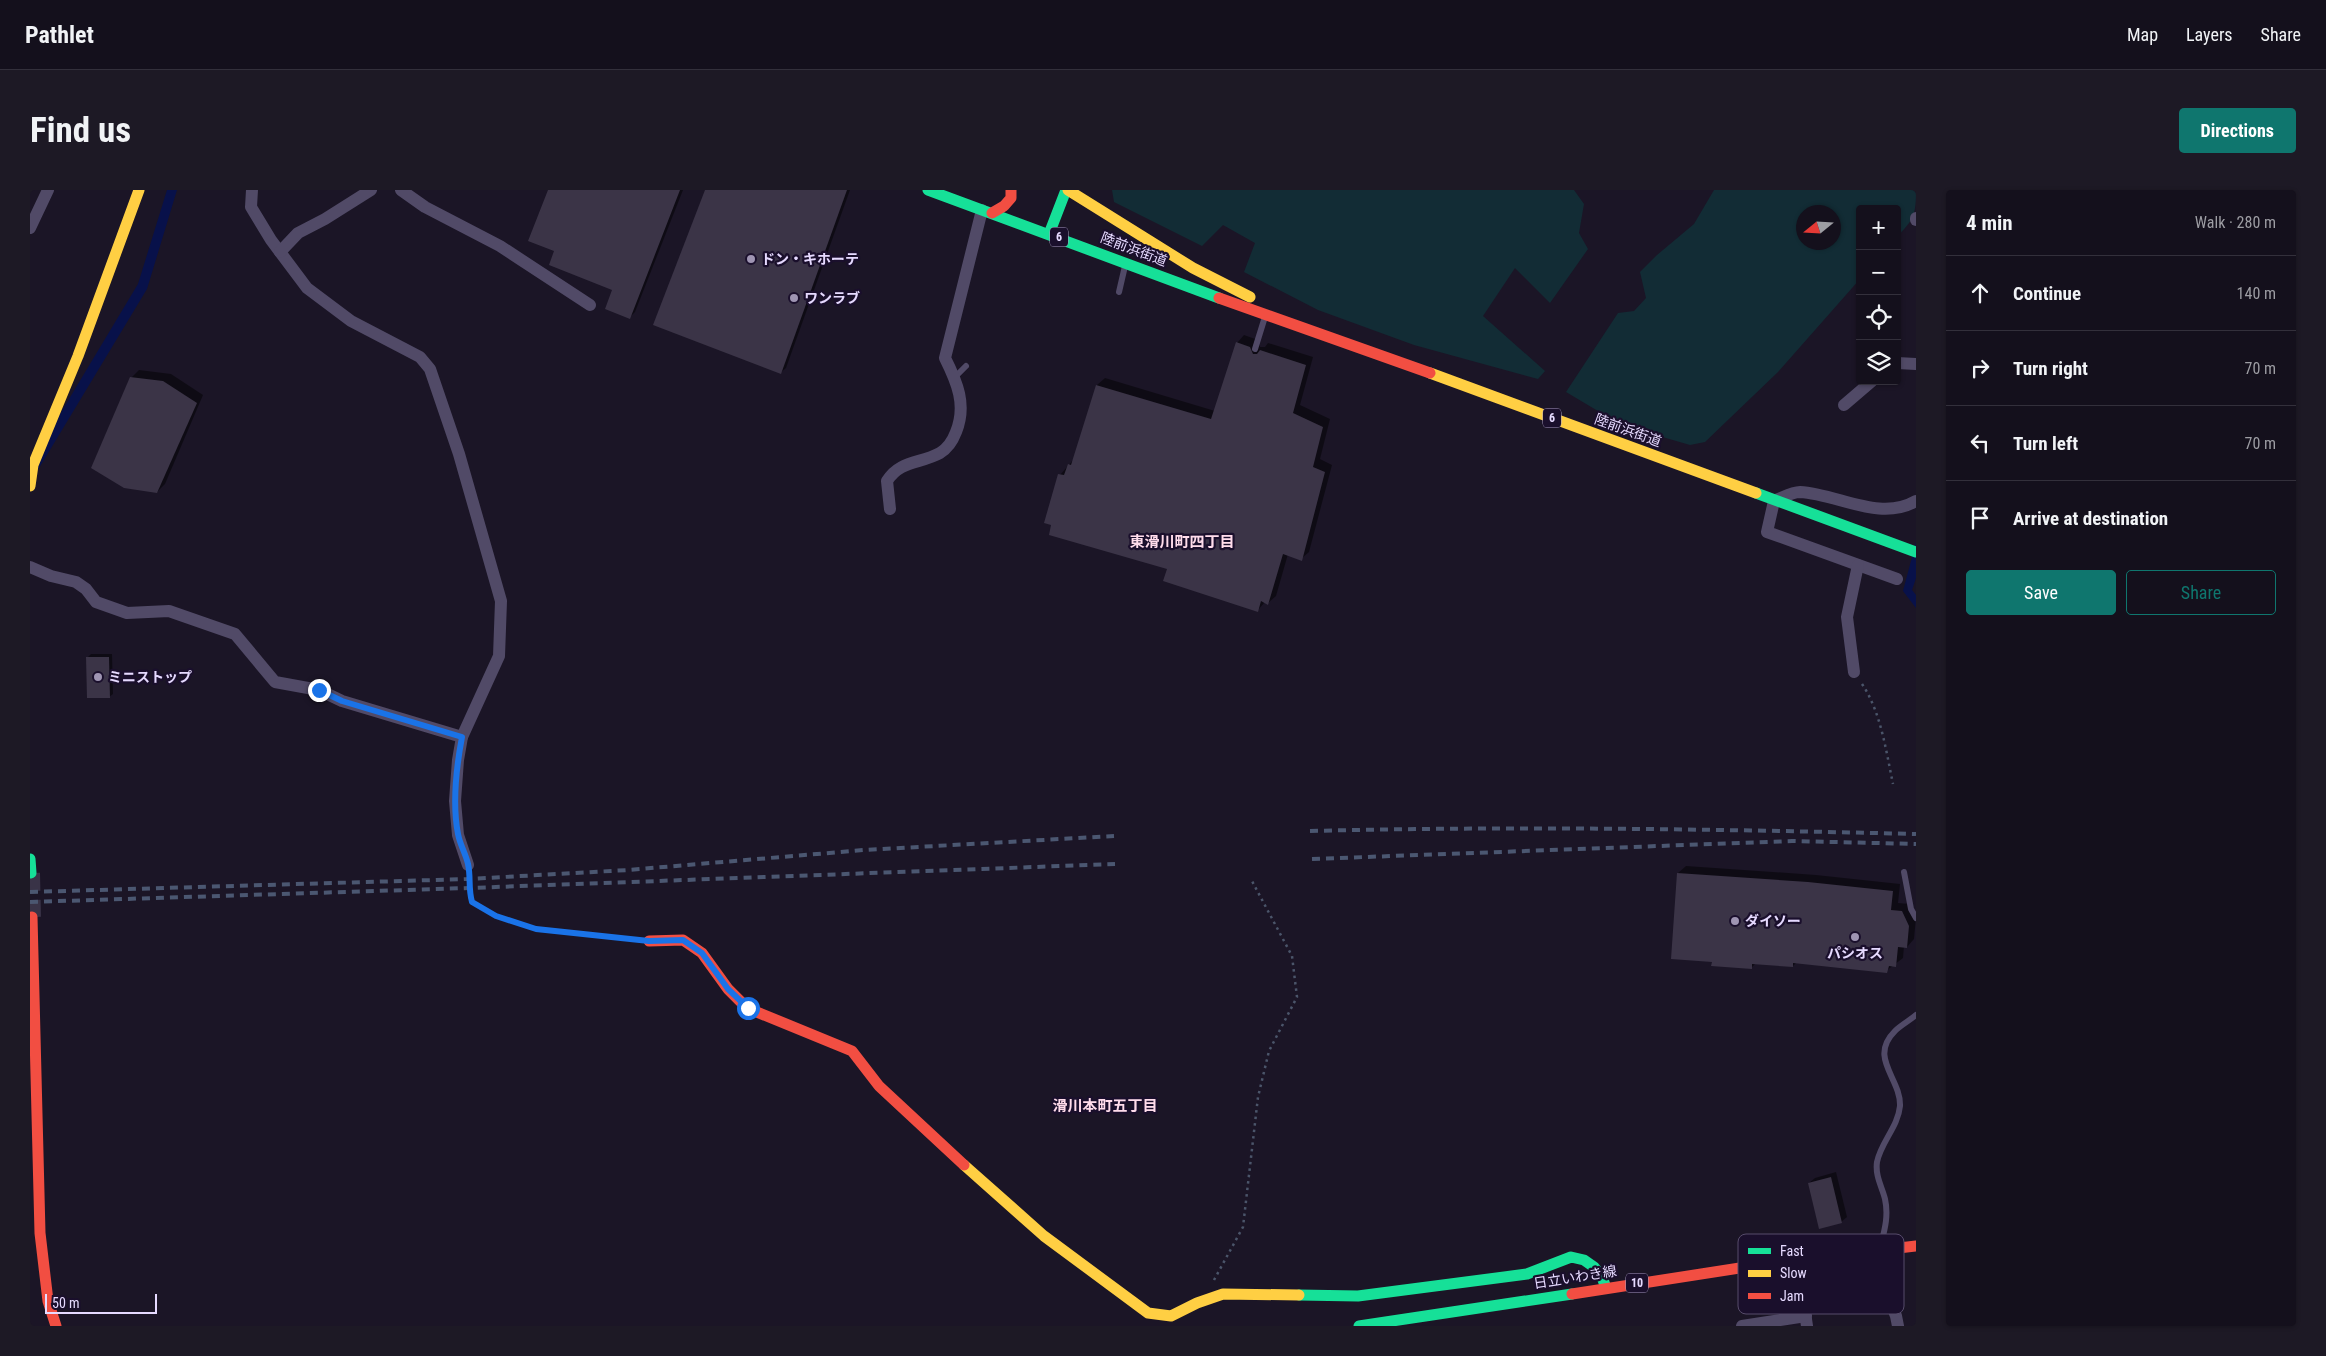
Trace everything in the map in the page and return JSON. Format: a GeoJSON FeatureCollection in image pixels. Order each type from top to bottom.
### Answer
{"type":"FeatureCollection","features":[{"type":"Feature","properties":{"kind":"main road"},"geometry":{"type":"LineString","coordinates":[[30,486],[33,465],[78,356],[139,190]]}},
{"type":"Feature","properties":{"kind":"main road","name":"陸前浜街道"},"geometry":{"type":"LineString","coordinates":[[928,190],[1126,262],[1265,316],[1329,336],[1916,552]]}},
{"type":"Feature","properties":{"kind":"main road"},"geometry":{"type":"LineString","coordinates":[[987,211],[1008,202],[1011,198],[1011,190]]}},
{"type":"Feature","properties":{"kind":"main road","name":"陸前浜街道"},"geometry":{"type":"LineString","coordinates":[[1067,190],[1193,268],[1329,336]]}},
{"type":"Feature","properties":{"kind":"main road","name":"6"},"geometry":{"type":"LineString","coordinates":[[1049,234],[1067,190]]}},
{"type":"Feature","properties":{"kind":"main road"},"geometry":{"type":"LineString","coordinates":[[30,859],[31,873]]}},
{"type":"Feature","properties":{"kind":"main road"},"geometry":{"type":"LineString","coordinates":[[32,917],[32,979],[40,1233],[48,1301],[56,1326]]}},
{"type":"Feature","properties":{"kind":"main road"},"geometry":{"type":"LineString","coordinates":[[649,941],[683,940],[702,953],[728,989],[748,1008],[852,1051],[879,1086],[962,1164],[1044,1236],[1117,1292],[1148,1313],[1171,1316],[1202,1301],[1223,1294],[1358,1296],[1527,1274],[1571,1257],[1584,1260],[1594,1267],[1602,1277],[1606,1288]]}},
{"type":"Feature","properties":{"kind":"main road","name":"日立いわき線"},"geometry":{"type":"LineString","coordinates":[[1366,1325],[1738,1269]]}},
{"type":"Feature","properties":{"kind":"street"},"geometry":{"type":"LineString","coordinates":[[30,228],[48,190]]}},
{"type":"Feature","properties":{"kind":"street"},"geometry":{"type":"LineString","coordinates":[[252,190],[251,207],[306,288],[351,321],[420,357],[430,369],[464,471],[501,601],[499,656],[462,737],[458,760],[455,801],[458,835],[468,865]]}},
{"type":"Feature","properties":{"kind":"street"},"geometry":{"type":"LineString","coordinates":[[280,252],[298,233],[325,219],[371,190]]}},
{"type":"Feature","properties":{"kind":"street"},"geometry":{"type":"LineString","coordinates":[[400,190],[425,207],[500,246],[590,305]]}},
{"type":"Feature","properties":{"kind":"street"},"geometry":{"type":"LineString","coordinates":[[890,509],[887,481],[894,469],[940,452],[952,442],[960,421],[961,399],[955,377],[944,358],[987,211]]}},
{"type":"Feature","properties":{"kind":"street"},"geometry":{"type":"LineString","coordinates":[[1901,363],[1916,364]]}},
{"type":"Feature","properties":{"kind":"street"},"geometry":{"type":"LineString","coordinates":[[1844,405],[1867,385]]}},
{"type":"Feature","properties":{"kind":"street"},"geometry":{"type":"LineString","coordinates":[[1897,579],[1767,532],[1774,501],[1798,492],[1889,510],[1904,508],[1916,501]]}},
{"type":"Feature","properties":{"kind":"street"},"geometry":{"type":"LineString","coordinates":[[1854,672],[1847,616],[1858,565]]}},
{"type":"Feature","properties":{"kind":"street"},"geometry":{"type":"LineString","coordinates":[[30,567],[51,576],[76,582],[86,589],[96,602],[127,613],[169,611],[234,634],[274,682],[319,690],[342,701],[462,737]]}},
{"type":"Feature","properties":{"kind":"street"},"geometry":{"type":"LineString","coordinates":[[1742,1326],[1806,1321]]}},
{"type":"Feature","properties":{"kind":"lane"},"geometry":{"type":"LineString","coordinates":[[1119,292],[1126,262]]}},
{"type":"Feature","properties":{"kind":"lane"},"geometry":{"type":"LineString","coordinates":[[1256,349],[1265,316]]}},
{"type":"Feature","properties":{"kind":"lane"},"geometry":{"type":"LineString","coordinates":[[955,377],[966,366]]}},
{"type":"Feature","properties":{"kind":"lane"},"geometry":{"type":"LineString","coordinates":[[1904,872],[1911,909],[1916,918]]}},
{"type":"Feature","properties":{"kind":"lane"},"geometry":{"type":"LineString","coordinates":[[1882,1234],[1887,1218],[1885,1200],[1877,1176],[1876,1164],[1879,1153],[1897,1119],[1900,1100],[1897,1087],[1886,1067],[1885,1046],[1896,1030],[1916,1015]]}},
{"type":"Feature","properties":{"kind":"path"},"geometry":{"type":"LineString","coordinates":[[1854,672],[1868,692],[1884,742],[1893,784]]}},
{"type":"Feature","properties":{"kind":"path"},"geometry":{"type":"LineString","coordinates":[[468,865],[468,888],[472,902],[496,916],[536,929],[649,941]]}},
{"type":"Feature","properties":{"kind":"path"},"geometry":{"type":"LineString","coordinates":[[1202,1301],[1243,1227],[1258,1097],[1269,1051],[1297,998],[1292,956],[1252,881]]}},
{"type":"Feature","properties":{"kind":"shaded area"},"geometry":{"type":"Polygon","coordinates":[[[167,190],[177,190],[147,289],[30,483],[30,464],[138,284],[167,190]]]}},
{"type":"Feature","properties":{"kind":"shaded area"},"geometry":{"type":"Polygon","coordinates":[[[1112,190],[1574,190],[1584,204],[1579,233],[1588,249],[1550,303],[1515,268],[1483,316],[1545,371],[1538,379],[1414,345],[1318,310],[1244,272],[1255,243],[1223,225],[1202,246],[1114,202],[1112,190]]]}},
{"type":"Feature","properties":{"kind":"shaded area"},"geometry":{"type":"Polygon","coordinates":[[[1714,190],[1916,190],[1913,216],[1901,233],[1901,205],[1856,205],[1856,284],[1778,372],[1705,442],[1690,445],[1635,429],[1603,414],[1566,392],[1618,313],[1634,311],[1646,298],[1640,272],[1694,224],[1714,190]]]}},
{"type":"Feature","properties":{"kind":"shaded area"},"geometry":{"type":"Polygon","coordinates":[[[1916,542],[1916,578],[1912,590],[1916,595],[1916,608],[1903,591],[1916,542]]]}},
{"type":"Feature","properties":{"kind":"building"},"geometry":{"type":"Polygon","coordinates":[[[548,190],[680,190],[630,319],[605,309],[612,290],[549,265],[554,251],[528,241],[548,190]]]}},
{"type":"Feature","properties":{"kind":"building","name":"ドン・キホーテ"},"geometry":{"type":"Polygon","coordinates":[[[705,190],[847,190],[781,374],[653,325],[705,190]]]}},
{"type":"Feature","properties":{"kind":"building"},"geometry":{"type":"Polygon","coordinates":[[[1236,342],[1250,347],[1253,354],[1257,354],[1260,350],[1306,365],[1293,413],[1323,427],[1313,467],[1325,472],[1302,561],[1283,554],[1268,605],[1261,601],[1258,612],[1163,581],[1167,569],[1049,535],[1051,525],[1044,523],[1058,474],[1064,475],[1068,464],[1071,465],[1096,385],[1211,419],[1236,342]]]}},
{"type":"Feature","properties":{"kind":"building"},"geometry":{"type":"Polygon","coordinates":[[[130,377],[163,381],[197,403],[157,493],[124,488],[91,468],[130,377]]]}},
{"type":"Feature","properties":{"kind":"building","name":"ミニストップ"},"geometry":{"type":"Polygon","coordinates":[[[86,657],[109,657],[110,698],[87,698],[86,657]]]}},
{"type":"Feature","properties":{"kind":"building"},"geometry":{"type":"Polygon","coordinates":[[[1677,873],[1808,882],[1893,891],[1891,910],[1902,911],[1909,926],[1907,948],[1898,947],[1896,967],[1889,966],[1887,973],[1793,963],[1793,967],[1752,964],[1752,969],[1711,966],[1712,962],[1671,959],[1677,873]]]}},
{"type":"Feature","properties":{"kind":"building"},"geometry":{"type":"Polygon","coordinates":[[[1831,1177],[1842,1223],[1819,1229],[1808,1183],[1831,1177]]]}},
{"type":"Feature","properties":{"kind":"tunnel"},"geometry":{"type":"LineString","coordinates":[[31,873],[32,917]]}},
{"type":"Feature","properties":{"kind":"railway"},"geometry":{"type":"LineString","coordinates":[[1310,831],[1613,829],[1916,834]]}},
{"type":"Feature","properties":{"kind":"railway"},"geometry":{"type":"LineString","coordinates":[[30,892],[468,879],[628,870],[864,850],[1114,836]]}},
{"type":"Feature","properties":{"kind":"railway"},"geometry":{"type":"LineString","coordinates":[[1312,859],[1792,841],[1916,844]]}},
{"type":"Feature","properties":{"kind":"railway"},"geometry":{"type":"LineString","coordinates":[[30,902],[1115,864]]}},
{"type":"Feature","properties":{"kind":"traffic: fast"},"geometry":{"type":"LineString","coordinates":[[928,190],[1219,298]]}},
{"type":"Feature","properties":{"kind":"traffic: fast"},"geometry":{"type":"LineString","coordinates":[[1049,234],[1066,190]]}},
{"type":"Feature","properties":{"kind":"traffic: fast"},"geometry":{"type":"LineString","coordinates":[[1756,493],[1916,552]]}},
{"type":"Feature","properties":{"kind":"traffic: fast"},"geometry":{"type":"LineString","coordinates":[[30,859],[31,873]]}},
{"type":"Feature","properties":{"kind":"traffic: fast"},"geometry":{"type":"LineString","coordinates":[[1299,1295],[1358,1296],[1527,1274],[1571,1257],[1584,1260],[1594,1267],[1602,1277],[1606,1288]]}},
{"type":"Feature","properties":{"kind":"traffic: fast"},"geometry":{"type":"LineString","coordinates":[[1359,1326],[1572,1294]]}},
{"type":"Feature","properties":{"kind":"traffic: slow"},"geometry":{"type":"LineString","coordinates":[[30,486],[33,465],[78,356],[139,190]]}},
{"type":"Feature","properties":{"kind":"traffic: slow"},"geometry":{"type":"LineString","coordinates":[[1068,190],[1193,268],[1250,297]]}},
{"type":"Feature","properties":{"kind":"traffic: slow"},"geometry":{"type":"LineString","coordinates":[[1430,373],[1756,493]]}},
{"type":"Feature","properties":{"kind":"traffic: slow"},"geometry":{"type":"LineString","coordinates":[[964,1165],[1044,1236],[1148,1313],[1171,1316],[1197,1303],[1223,1294],[1299,1295]]}},
{"type":"Feature","properties":{"kind":"traffic: jam"},"geometry":{"type":"LineString","coordinates":[[992,213],[1004,206],[1011,198],[1011,190]]}},
{"type":"Feature","properties":{"kind":"traffic: jam"},"geometry":{"type":"LineString","coordinates":[[1219,298],[1430,373]]}},
{"type":"Feature","properties":{"kind":"traffic: jam"},"geometry":{"type":"LineString","coordinates":[[32,917],[40,1233],[48,1301],[56,1326]]}},
{"type":"Feature","properties":{"kind":"traffic: jam"},"geometry":{"type":"LineString","coordinates":[[649,941],[683,940],[702,953],[728,989],[747,1008],[852,1051],[879,1086],[964,1165]]}},
{"type":"Feature","properties":{"kind":"traffic: jam"},"geometry":{"type":"LineString","coordinates":[[1904,1247],[1916,1246]]}},
{"type":"Feature","properties":{"kind":"traffic: jam"},"geometry":{"type":"LineString","coordinates":[[1572,1294],[1738,1268]]}},
{"type":"Feature","properties":{"kind":"place","name":"ドン・キホーテ"},"geometry":{"type":"Point","coordinates":[751,259]}},
{"type":"Feature","properties":{"kind":"place","name":"ワンラブ"},"geometry":{"type":"Point","coordinates":[794,298]}},
{"type":"Feature","properties":{"kind":"place","name":"ミニストップ"},"geometry":{"type":"Point","coordinates":[98,677]}},
{"type":"Feature","properties":{"kind":"place","name":"ダイソー"},"geometry":{"type":"Point","coordinates":[1735,921]}},
{"type":"Feature","properties":{"kind":"place","name":"パシオス"},"geometry":{"type":"Point","coordinates":[1855,937]}},
{"type":"Feature","properties":{"kind":"district","name":"東滑川町四丁目"},"geometry":{"type":"Point","coordinates":[1182,542]}},
{"type":"Feature","properties":{"kind":"district","name":"滑川本町五丁目"},"geometry":{"type":"Point","coordinates":[1105,1106]}},
{"type":"Feature","properties":{"kind":"route"},"geometry":{"type":"LineString","coordinates":[[319,690],[342,701],[462,737],[455,801],[458,835],[468,865],[468,888],[472,902],[496,916],[536,929],[649,941],[683,940],[702,953],[728,989],[748,1008]]}}]}
